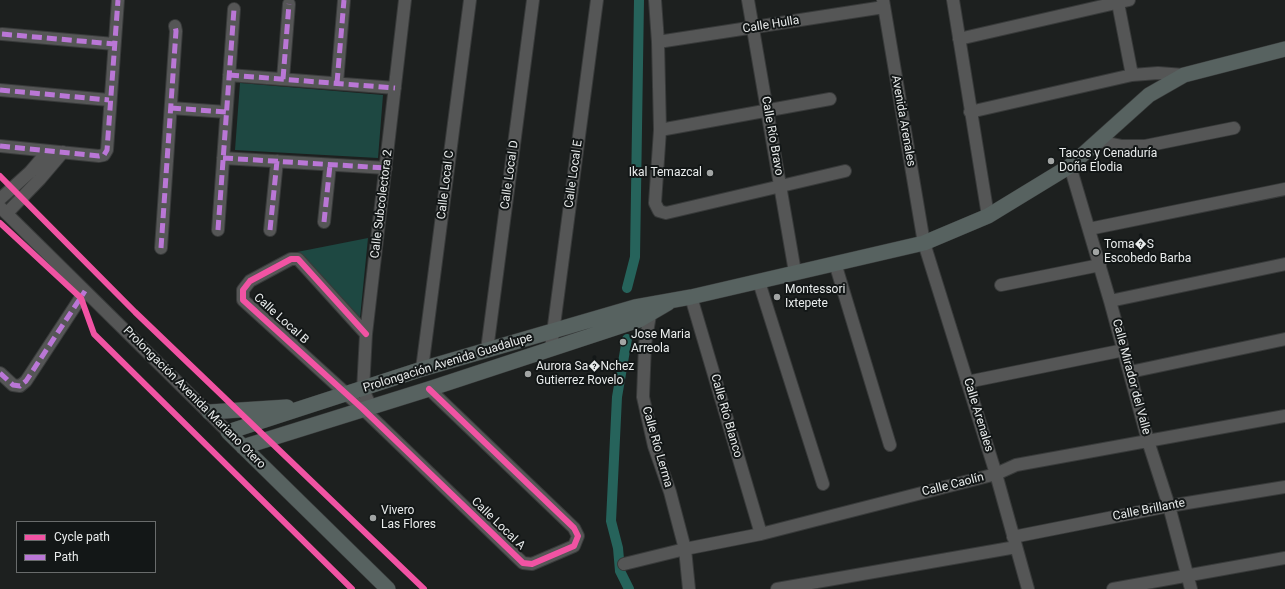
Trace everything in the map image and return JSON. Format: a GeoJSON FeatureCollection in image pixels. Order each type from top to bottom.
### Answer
{"type":"FeatureCollection","features":[{"type":"Feature","properties":{"kind":"main road","name":"Prolongación Avenida Guadalupe"},"geometry":{"type":"LineString","coordinates":[[243,447],[274,436],[429,389],[551,348],[670,302],[924,243],[988,216],[1070,166],[1149,95],[1184,75],[1285,49]]}},
{"type":"Feature","properties":{"kind":"main road","name":"Prolongación Avenida Guadalupe"},"geometry":{"type":"LineString","coordinates":[[228,432],[363,390],[422,369],[553,330],[649,309]]}},
{"type":"Feature","properties":{"kind":"main road"},"geometry":{"type":"LineString","coordinates":[[209,412],[310,406]]}},
{"type":"Feature","properties":{"kind":"main road","name":"Prolongación Avenida Mariano Otero"},"geometry":{"type":"LineString","coordinates":[[228,432],[388,589]]}},
{"type":"Feature","properties":{"kind":"main road"},"geometry":{"type":"LineString","coordinates":[[267,469],[264,460],[264,450],[274,436]]}},
{"type":"Feature","properties":{"kind":"street"},"geometry":{"type":"LineString","coordinates":[[0,146],[99,156],[104,155],[107,150],[109,100],[118,0]]}},
{"type":"Feature","properties":{"kind":"street"},"geometry":{"type":"LineString","coordinates":[[337,83],[344,0]]}},
{"type":"Feature","properties":{"kind":"street","name":"Calle Subcolectora 2"},"geometry":{"type":"LineString","coordinates":[[367,408],[363,390],[366,334],[405,0]]}},
{"type":"Feature","properties":{"kind":"street","name":"Calle Local C"},"geometry":{"type":"LineString","coordinates":[[422,369],[470,0]]}},
{"type":"Feature","properties":{"kind":"street","name":"Calle Local D"},"geometry":{"type":"LineString","coordinates":[[487,350],[533,0]]}},
{"type":"Feature","properties":{"kind":"street","name":"Calle Local E"},"geometry":{"type":"LineString","coordinates":[[551,348],[597,0]]}},
{"type":"Feature","properties":{"kind":"street"},"geometry":{"type":"LineString","coordinates":[[655,0],[658,42],[660,130],[656,203],[659,211],[666,213],[845,171]]}},
{"type":"Feature","properties":{"kind":"street","name":"Calle Río Bravo"},"geometry":{"type":"LineString","coordinates":[[748,0],[795,272]]}},
{"type":"Feature","properties":{"kind":"street"},"geometry":{"type":"LineString","coordinates":[[953,0],[958,39],[988,216]]}},
{"type":"Feature","properties":{"kind":"street"},"geometry":{"type":"LineString","coordinates":[[958,39],[1078,5],[1124,1],[1132,75]]}},
{"type":"Feature","properties":{"kind":"street","name":"Calle Hulla"},"geometry":{"type":"LineString","coordinates":[[658,42],[753,28],[883,3]]}},
{"type":"Feature","properties":{"kind":"street","name":"Avenida Arenales"},"geometry":{"type":"LineString","coordinates":[[883,3],[924,243]]}},
{"type":"Feature","properties":{"kind":"street"},"geometry":{"type":"LineString","coordinates":[[283,79],[289,4]]}},
{"type":"Feature","properties":{"kind":"street"},"geometry":{"type":"LineString","coordinates":[[218,230],[234,9]]}},
{"type":"Feature","properties":{"kind":"street"},"geometry":{"type":"LineString","coordinates":[[162,248],[176,31],[175,26]]}},
{"type":"Feature","properties":{"kind":"street"},"geometry":{"type":"LineString","coordinates":[[2,34],[114,44]]}},
{"type":"Feature","properties":{"kind":"street"},"geometry":{"type":"LineString","coordinates":[[970,112],[1132,75],[1158,73],[1184,75]]}},
{"type":"Feature","properties":{"kind":"street"},"geometry":{"type":"LineString","coordinates":[[229,75],[395,88]]}},
{"type":"Feature","properties":{"kind":"street"},"geometry":{"type":"LineString","coordinates":[[0,90],[109,100]]}},
{"type":"Feature","properties":{"kind":"street"},"geometry":{"type":"LineString","coordinates":[[660,130],[830,99]]}},
{"type":"Feature","properties":{"kind":"street"},"geometry":{"type":"LineString","coordinates":[[171,108],[226,112]]}},
{"type":"Feature","properties":{"kind":"street"},"geometry":{"type":"LineString","coordinates":[[1098,141],[1122,146],[1145,146],[1234,128]]}},
{"type":"Feature","properties":{"kind":"street"},"geometry":{"type":"LineString","coordinates":[[0,199],[30,172],[48,151]]}},
{"type":"Feature","properties":{"kind":"street"},"geometry":{"type":"LineString","coordinates":[[3,210],[40,179],[63,152]]}},
{"type":"Feature","properties":{"kind":"street"},"geometry":{"type":"LineString","coordinates":[[223,158],[386,168]]}},
{"type":"Feature","properties":{"kind":"street"},"geometry":{"type":"LineString","coordinates":[[270,230],[276,161]]}},
{"type":"Feature","properties":{"kind":"street"},"geometry":{"type":"LineString","coordinates":[[324,222],[330,165]]}},
{"type":"Feature","properties":{"kind":"street","name":"Calle Mirador del Valle"},"geometry":{"type":"LineString","coordinates":[[1070,166],[1100,265],[1148,441],[1169,506],[1191,589]]}},
{"type":"Feature","properties":{"kind":"street"},"geometry":{"type":"LineString","coordinates":[[1089,229],[1285,189]]}},
{"type":"Feature","properties":{"kind":"street","name":"Prolongación Avenida Mariano Otero"},"geometry":{"type":"LineString","coordinates":[[3,210],[228,432]]}},
{"type":"Feature","properties":{"kind":"street","name":"Calle Arenales"},"geometry":{"type":"LineString","coordinates":[[924,243],[996,474],[1028,589]]}},
{"type":"Feature","properties":{"kind":"street","name":"Calle Local B"},"geometry":{"type":"LineString","coordinates":[[366,334],[298,259],[291,259],[250,281],[243,290],[243,300],[347,394],[367,408]]}},
{"type":"Feature","properties":{"kind":"street"},"geometry":{"type":"LineString","coordinates":[[835,263],[890,445]]}},
{"type":"Feature","properties":{"kind":"street"},"geometry":{"type":"LineString","coordinates":[[1110,301],[1285,264]]}},
{"type":"Feature","properties":{"kind":"street"},"geometry":{"type":"LineString","coordinates":[[1001,285],[1100,265]]}},
{"type":"Feature","properties":{"kind":"street"},"geometry":{"type":"LineString","coordinates":[[760,282],[823,484]]}},
{"type":"Feature","properties":{"kind":"street"},"geometry":{"type":"LineString","coordinates":[[0,373],[13,385],[20,386],[26,381],[85,291]]}},
{"type":"Feature","properties":{"kind":"street","name":"Calle Río Blanco"},"geometry":{"type":"LineString","coordinates":[[691,297],[761,534]]}},
{"type":"Feature","properties":{"kind":"street","name":"Calle Río Lerma"},"geometry":{"type":"LineString","coordinates":[[649,309],[643,374],[645,410],[654,446],[670,492],[685,549],[689,589]]}},
{"type":"Feature","properties":{"kind":"street"},"geometry":{"type":"LineString","coordinates":[[1130,372],[1285,339]]}},
{"type":"Feature","properties":{"kind":"street"},"geometry":{"type":"LineString","coordinates":[[967,382],[1124,350]]}},
{"type":"Feature","properties":{"kind":"street","name":"Calle Local A"},"geometry":{"type":"LineString","coordinates":[[367,408],[523,563],[532,564],[574,546],[578,536],[574,528],[429,389]]}},
{"type":"Feature","properties":{"kind":"street","name":"Calle Caolín"},"geometry":{"type":"LineString","coordinates":[[624,564],[685,549],[761,534],[996,474],[1016,465],[1285,416]]}},
{"type":"Feature","properties":{"kind":"street","name":"Calle Brillante"},"geometry":{"type":"LineString","coordinates":[[777,589],[1015,542],[1169,506],[1285,487]]}},
{"type":"Feature","properties":{"kind":"street"},"geometry":{"type":"LineString","coordinates":[[1112,589],[1285,558]]}},
{"type":"Feature","properties":{"kind":"green space"},"geometry":{"type":"Polygon","coordinates":[[[240,83],[383,95],[378,158],[235,150],[240,83]]]}},
{"type":"Feature","properties":{"kind":"green space"},"geometry":{"type":"Polygon","coordinates":[[[368,238],[360,318],[297,252],[368,238]]]}},
{"type":"Feature","properties":{"kind":"waterway"},"geometry":{"type":"LineString","coordinates":[[627,288],[635,257],[639,0]]}},
{"type":"Feature","properties":{"kind":"waterway"},"geometry":{"type":"LineString","coordinates":[[627,339],[617,397],[611,521],[618,548],[620,571],[629,589]]}},
{"type":"Feature","properties":{"kind":"marked path"},"geometry":{"type":"LineString","coordinates":[[0,146],[99,156],[104,155],[107,150],[118,0]]}},
{"type":"Feature","properties":{"kind":"marked path"},"geometry":{"type":"LineString","coordinates":[[337,83],[344,0]]}},
{"type":"Feature","properties":{"kind":"marked path"},"geometry":{"type":"LineString","coordinates":[[283,79],[289,4]]}},
{"type":"Feature","properties":{"kind":"marked path"},"geometry":{"type":"LineString","coordinates":[[218,230],[234,9]]}},
{"type":"Feature","properties":{"kind":"marked path"},"geometry":{"type":"LineString","coordinates":[[161,248],[176,31],[175,26]]}},
{"type":"Feature","properties":{"kind":"marked path"},"geometry":{"type":"LineString","coordinates":[[2,34],[114,44]]}},
{"type":"Feature","properties":{"kind":"marked path"},"geometry":{"type":"LineString","coordinates":[[229,75],[395,88]]}},
{"type":"Feature","properties":{"kind":"marked path"},"geometry":{"type":"LineString","coordinates":[[0,90],[109,100]]}},
{"type":"Feature","properties":{"kind":"marked path"},"geometry":{"type":"LineString","coordinates":[[171,108],[226,112]]}},
{"type":"Feature","properties":{"kind":"marked path"},"geometry":{"type":"LineString","coordinates":[[223,158],[386,168]]}},
{"type":"Feature","properties":{"kind":"marked path"},"geometry":{"type":"LineString","coordinates":[[270,230],[277,161]]}},
{"type":"Feature","properties":{"kind":"marked path"},"geometry":{"type":"LineString","coordinates":[[324,222],[330,165]]}},
{"type":"Feature","properties":{"kind":"marked path"},"geometry":{"type":"LineString","coordinates":[[0,373],[13,385],[20,386],[26,381],[85,291]]}},
{"type":"Feature","properties":{"kind":"cycle path"},"geometry":{"type":"LineString","coordinates":[[0,176],[135,312],[424,589]]}},
{"type":"Feature","properties":{"kind":"cycle path"},"geometry":{"type":"LineString","coordinates":[[0,223],[81,298],[94,334],[352,589]]}},
{"type":"Feature","properties":{"kind":"cycle path"},"geometry":{"type":"LineString","coordinates":[[366,334],[298,259],[291,259],[250,281],[243,290],[243,300],[363,409],[523,563],[532,564],[574,546],[578,536],[574,528],[429,389]]}},
{"type":"Feature","properties":{"kind":"place","name":"Tacos y Cenaduría Doña Elodia"},"geometry":{"type":"Point","coordinates":[1051,161]}},
{"type":"Feature","properties":{"kind":"place","name":"Ikal Temazcal"},"geometry":{"type":"Point","coordinates":[710,173]}},
{"type":"Feature","properties":{"kind":"place","name":"Toma�S Escobedo Barba"},"geometry":{"type":"Point","coordinates":[1096,252]}},
{"type":"Feature","properties":{"kind":"place","name":"Montessori Ixtepete"},"geometry":{"type":"Point","coordinates":[777,297]}},
{"type":"Feature","properties":{"kind":"place","name":"Jose Maria Arreola"},"geometry":{"type":"Point","coordinates":[623,342]}},
{"type":"Feature","properties":{"kind":"place","name":"Aurora Sa�Nchez Gutierrez Rovelo"},"geometry":{"type":"Point","coordinates":[528,374]}},
{"type":"Feature","properties":{"kind":"place","name":"Vivero Las Flores"},"geometry":{"type":"Point","coordinates":[373,518]}}]}
